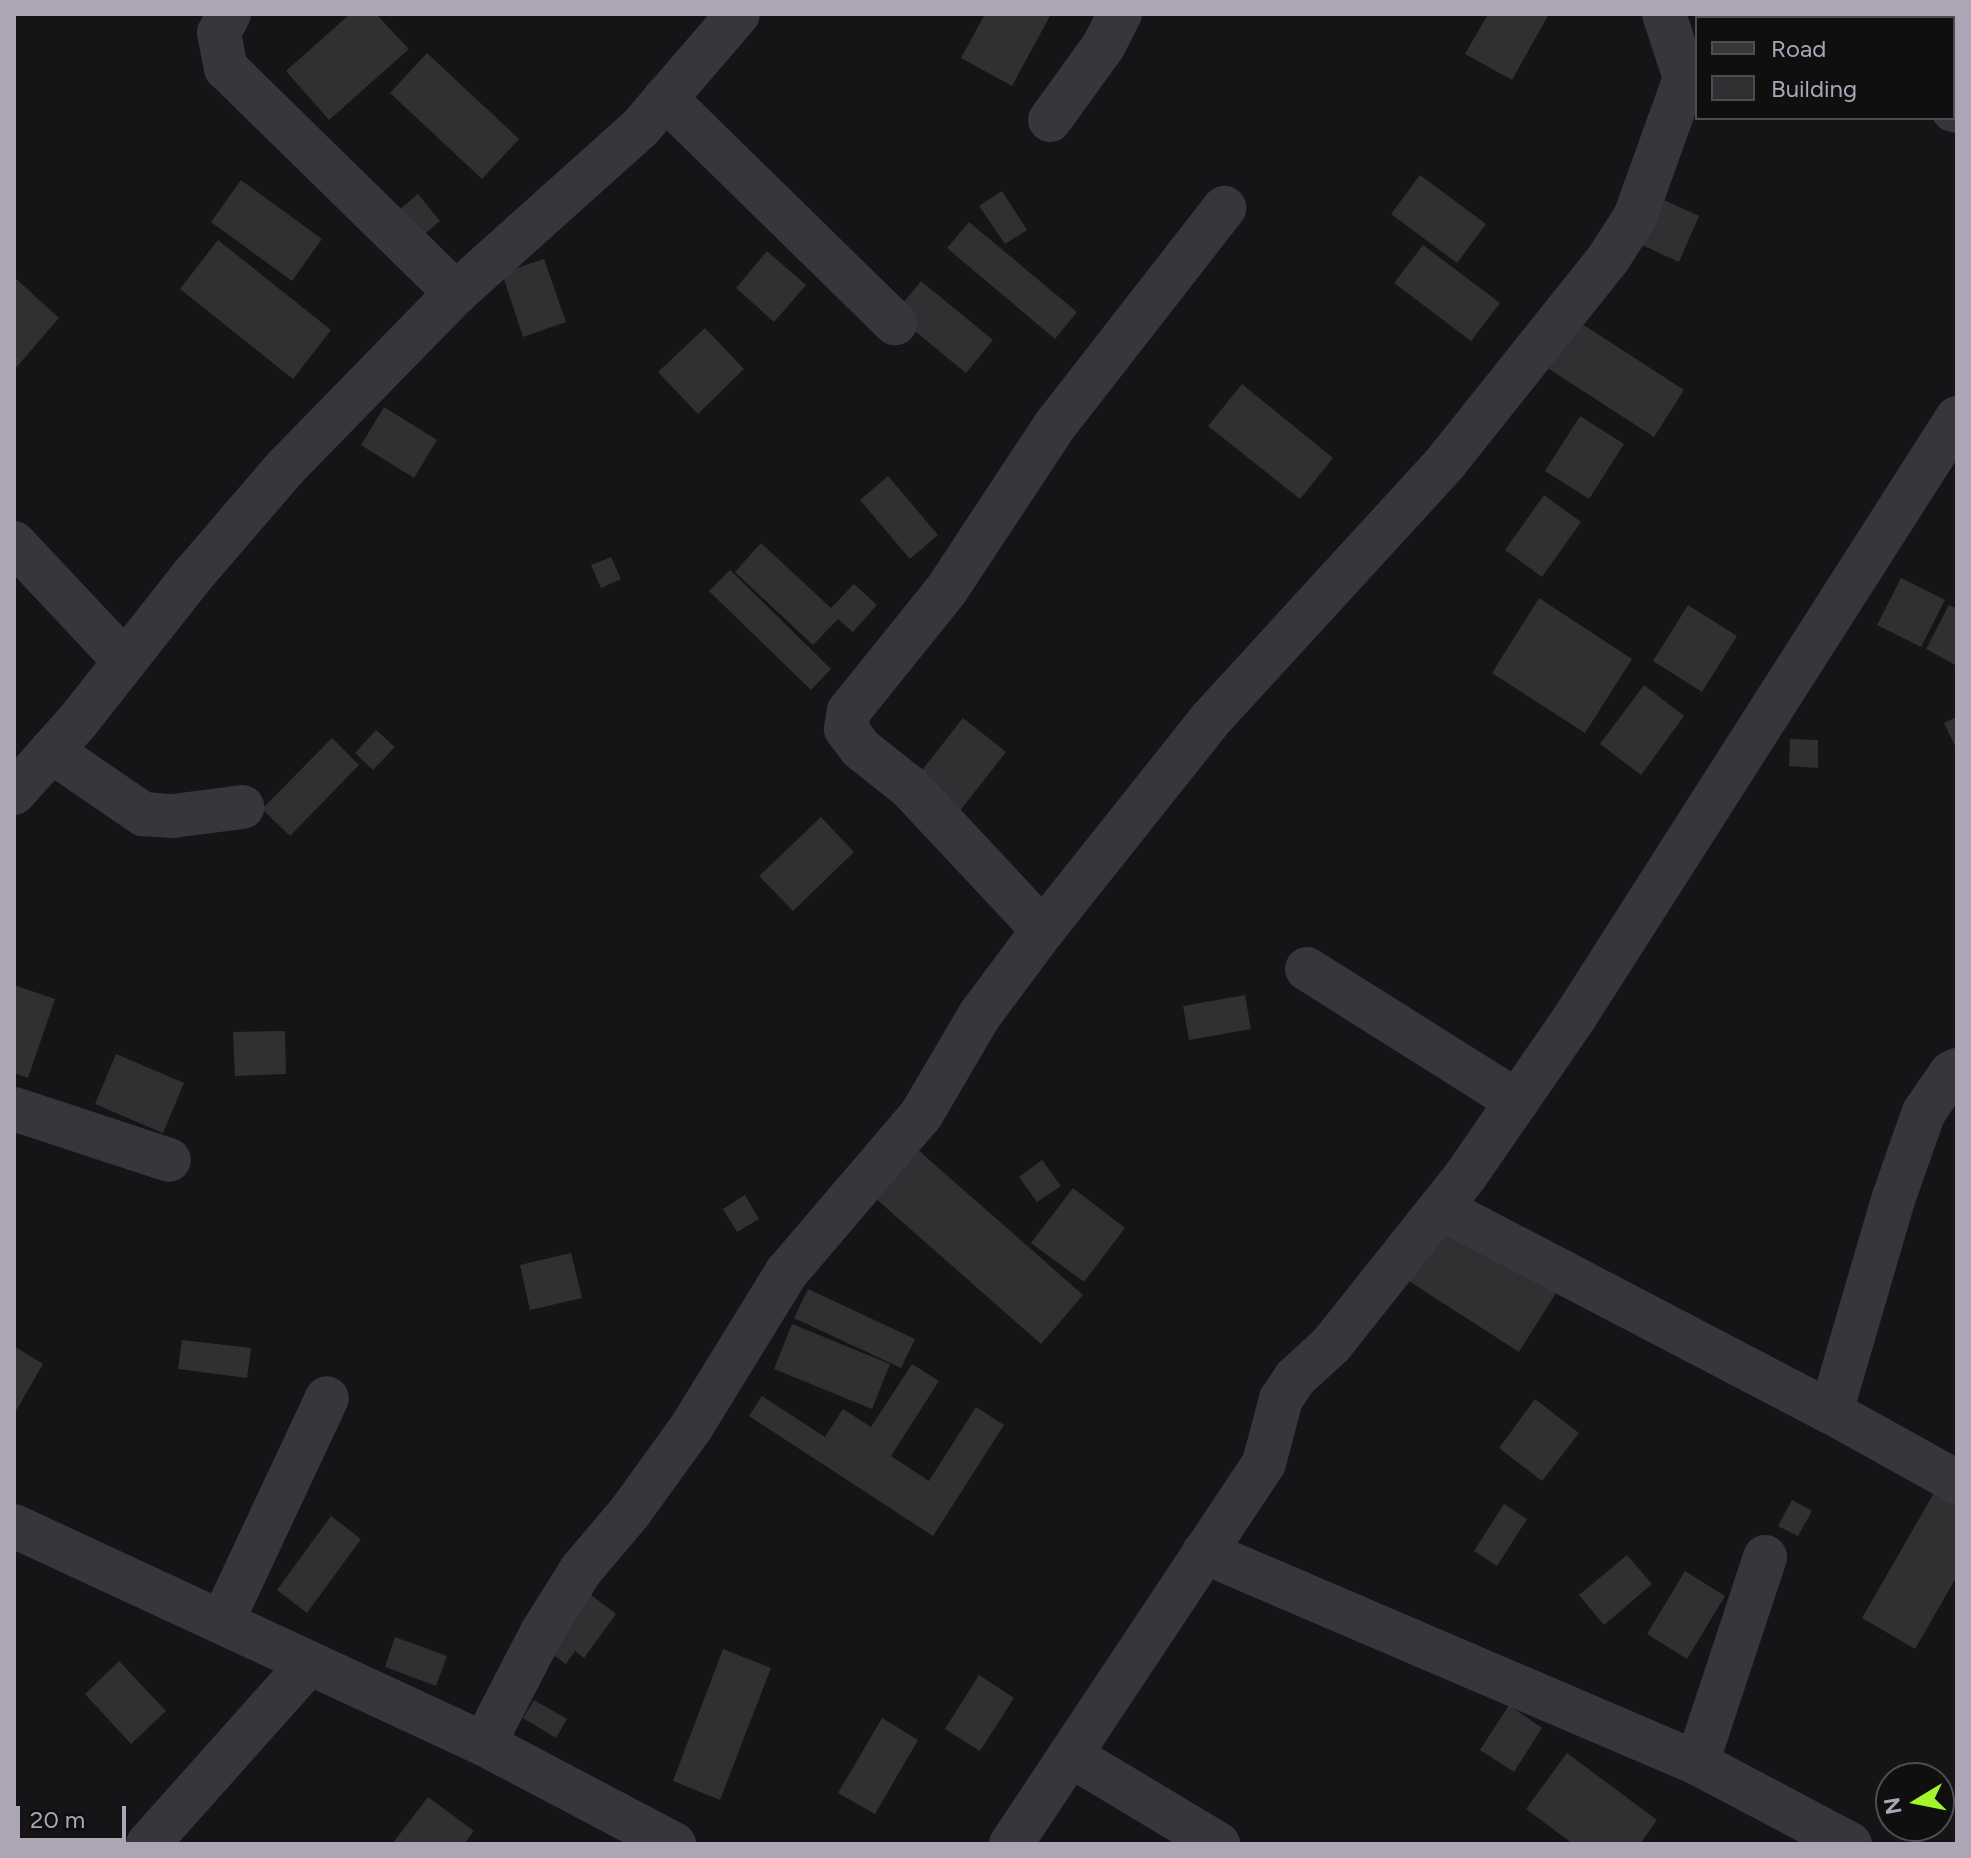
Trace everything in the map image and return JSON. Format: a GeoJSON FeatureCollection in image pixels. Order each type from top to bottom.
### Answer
{"type":"FeatureCollection","features":[{"type":"Feature","properties":{"kind":"street"},"geometry":{"type":"LineString","coordinates":[[229,14],[219,33],[226,68],[456,293]]}},
{"type":"Feature","properties":{"kind":"street"},"geometry":{"type":"LineString","coordinates":[[14,793],[285,468],[456,293],[640,128],[738,14]]}},
{"type":"Feature","properties":{"kind":"street"},"geometry":{"type":"LineString","coordinates":[[1050,120],[1104,45],[1120,14]]}},
{"type":"Feature","properties":{"kind":"street"},"geometry":{"type":"LineString","coordinates":[[484,1744],[541,1634],[581,1570],[630,1512],[692,1426],[786,1273],[921,1115],[979,1016],[1043,930],[1209,721],[1266,663],[1446,462],[1586,289],[1635,217],[1691,76],[1664,14]]}},
{"type":"Feature","properties":{"kind":"street"},"geometry":{"type":"LineString","coordinates":[[665,98],[895,323]]}},
{"type":"Feature","properties":{"kind":"street"},"geometry":{"type":"LineString","coordinates":[[1043,930],[909,787],[861,749],[846,729],[849,711],[947,589],[1056,424],[1224,208]]}},
{"type":"Feature","properties":{"kind":"street"},"geometry":{"type":"LineString","coordinates":[[1011,1844],[1264,1463],[1272,1427],[1288,1389],[1331,1345],[1440,1208],[1573,1020],[1957,418]]}},
{"type":"Feature","properties":{"kind":"street"},"geometry":{"type":"LineString","coordinates":[[14,543],[125,661]]}},
{"type":"Feature","properties":{"kind":"street"},"geometry":{"type":"LineString","coordinates":[[51,751],[143,814],[173,816],[242,807]]}},
{"type":"Feature","properties":{"kind":"street"},"geometry":{"type":"LineString","coordinates":[[1307,969],[1517,1101]]}},
{"type":"Feature","properties":{"kind":"street"},"geometry":{"type":"LineString","coordinates":[[1831,1412],[1894,1197],[1924,1112],[1951,1073],[1957,1070]]}},
{"type":"Feature","properties":{"kind":"street"},"geometry":{"type":"LineString","coordinates":[[14,1109],[169,1160]]}},
{"type":"Feature","properties":{"kind":"street"},"geometry":{"type":"LineString","coordinates":[[1440,1208],[1831,1412],[1957,1482]]}},
{"type":"Feature","properties":{"kind":"street"},"geometry":{"type":"LineString","coordinates":[[222,1622],[327,1398]]}},
{"type":"Feature","properties":{"kind":"street"},"geometry":{"type":"LineString","coordinates":[[14,1526],[484,1744],[674,1844]]}},
{"type":"Feature","properties":{"kind":"street"},"geometry":{"type":"LineString","coordinates":[[1204,1552],[1697,1763],[1850,1844]]}},
{"type":"Feature","properties":{"kind":"street"},"geometry":{"type":"LineString","coordinates":[[1697,1763],[1765,1557]]}},
{"type":"Feature","properties":{"kind":"street"},"geometry":{"type":"LineString","coordinates":[[148,1844],[309,1663]]}},
{"type":"Feature","properties":{"kind":"street"},"geometry":{"type":"LineString","coordinates":[[1070,1755],[1218,1844]]}},
{"type":"Feature","properties":{"kind":"building"},"geometry":{"type":"Polygon","coordinates":[[[350,14],[376,14],[409,49],[329,120],[286,71],[350,14]]]}},
{"type":"Feature","properties":{"kind":"building"},"geometry":{"type":"Polygon","coordinates":[[[985,14],[1051,14],[1012,86],[961,58],[985,14]]]}},
{"type":"Feature","properties":{"kind":"building"},"geometry":{"type":"Polygon","coordinates":[[[1488,14],[1549,14],[1512,80],[1465,54],[1488,14]]]}},
{"type":"Feature","properties":{"kind":"building"},"geometry":{"type":"Polygon","coordinates":[[[427,53],[519,139],[482,179],[390,93],[427,53]]]}},
{"type":"Feature","properties":{"kind":"building"},"geometry":{"type":"Polygon","coordinates":[[[1420,175],[1486,224],[1457,263],[1391,214],[1420,175]]]}},
{"type":"Feature","properties":{"kind":"building"},"geometry":{"type":"Polygon","coordinates":[[[241,180],[322,239],[292,281],[211,222],[241,180]]]}},
{"type":"Feature","properties":{"kind":"building"},"geometry":{"type":"Polygon","coordinates":[[[1642,190],[1699,216],[1679,262],[1622,236],[1642,190]]]}},
{"type":"Feature","properties":{"kind":"building"},"geometry":{"type":"Polygon","coordinates":[[[1002,191],[1027,230],[1005,244],[979,206],[1002,191]]]}},
{"type":"Feature","properties":{"kind":"building"},"geometry":{"type":"Polygon","coordinates":[[[418,194],[440,221],[421,237],[399,210],[418,194]]]}},
{"type":"Feature","properties":{"kind":"building"},"geometry":{"type":"Polygon","coordinates":[[[969,222],[1077,312],[1055,339],[947,248],[969,222]]]}},
{"type":"Feature","properties":{"kind":"building"},"geometry":{"type":"Polygon","coordinates":[[[218,240],[331,330],[293,379],[180,289],[218,240]]]}},
{"type":"Feature","properties":{"kind":"building"},"geometry":{"type":"Polygon","coordinates":[[[1423,245],[1500,303],[1471,341],[1394,283],[1423,245]]]}},
{"type":"Feature","properties":{"kind":"building"},"geometry":{"type":"Polygon","coordinates":[[[767,251],[806,285],[774,322],[736,288],[767,251]]]}},
{"type":"Feature","properties":{"kind":"building"},"geometry":{"type":"Polygon","coordinates":[[[544,259],[566,322],[523,337],[502,273],[544,259]]]}},
{"type":"Feature","properties":{"kind":"building"},"geometry":{"type":"Polygon","coordinates":[[[14,277],[59,318],[14,370],[14,277]]]}},
{"type":"Feature","properties":{"kind":"building"},"geometry":{"type":"Polygon","coordinates":[[[921,281],[993,340],[966,373],[894,314],[921,281]]]}},
{"type":"Feature","properties":{"kind":"building"},"geometry":{"type":"Polygon","coordinates":[[[1573,318],[1684,390],[1654,437],[1543,365],[1573,318]]]}},
{"type":"Feature","properties":{"kind":"building"},"geometry":{"type":"Polygon","coordinates":[[[705,328],[744,369],[698,414],[658,372],[705,328]]]}},
{"type":"Feature","properties":{"kind":"building"},"geometry":{"type":"Polygon","coordinates":[[[1242,384],[1333,458],[1300,499],[1208,426],[1242,384]]]}},
{"type":"Feature","properties":{"kind":"building"},"geometry":{"type":"Polygon","coordinates":[[[384,407],[437,440],[414,478],[361,445],[384,407]]]}},
{"type":"Feature","properties":{"kind":"building"},"geometry":{"type":"Polygon","coordinates":[[[1580,416],[1624,444],[1589,499],[1545,471],[1580,416]]]}},
{"type":"Feature","properties":{"kind":"building"},"geometry":{"type":"Polygon","coordinates":[[[888,476],[938,535],[910,559],[860,500],[888,476]]]}},
{"type":"Feature","properties":{"kind":"building"},"geometry":{"type":"Polygon","coordinates":[[[1544,495],[1581,522],[1542,577],[1505,550],[1544,495]]]}},
{"type":"Feature","properties":{"kind":"building"},"geometry":{"type":"Polygon","coordinates":[[[761,543],[831,608],[854,584],[877,605],[853,632],[838,619],[813,645],[735,572],[761,543]]]}},
{"type":"Feature","properties":{"kind":"building"},"geometry":{"type":"Polygon","coordinates":[[[611,557],[621,579],[601,588],[591,565],[611,557]]]}},
{"type":"Feature","properties":{"kind":"building"},"geometry":{"type":"Polygon","coordinates":[[[730,570],[831,669],[811,690],[709,591],[730,570]]]}},
{"type":"Feature","properties":{"kind":"building"},"geometry":{"type":"Polygon","coordinates":[[[1901,578],[1945,600],[1921,647],[1877,625],[1901,578]]]}},
{"type":"Feature","properties":{"kind":"building"},"geometry":{"type":"Polygon","coordinates":[[[1539,598],[1632,659],[1585,733],[1492,673],[1539,598]]]}},
{"type":"Feature","properties":{"kind":"building"},"geometry":{"type":"Polygon","coordinates":[[[1688,605],[1737,636],[1702,692],[1653,661],[1688,605]]]}},
{"type":"Feature","properties":{"kind":"building"},"geometry":{"type":"Polygon","coordinates":[[[1949,605],[1957,609],[1957,666],[1926,649],[1949,605]]]}},
{"type":"Feature","properties":{"kind":"building"},"geometry":{"type":"Polygon","coordinates":[[[1644,685],[1684,716],[1641,775],[1600,744],[1644,685]]]}},
{"type":"Feature","properties":{"kind":"building"},"geometry":{"type":"Polygon","coordinates":[[[1957,717],[1957,750],[1944,723],[1957,717]]]}},
{"type":"Feature","properties":{"kind":"building"},"geometry":{"type":"Polygon","coordinates":[[[963,718],[1006,752],[955,817],[912,783],[963,718]]]}},
{"type":"Feature","properties":{"kind":"building"},"geometry":{"type":"Polygon","coordinates":[[[376,730],[395,747],[373,770],[355,753],[376,730]]]}},
{"type":"Feature","properties":{"kind":"building"},"geometry":{"type":"Polygon","coordinates":[[[332,738],[359,765],[290,836],[262,809],[332,738]]]}},
{"type":"Feature","properties":{"kind":"building"},"geometry":{"type":"Polygon","coordinates":[[[1790,739],[1818,740],[1818,768],[1789,766],[1790,739]]]}},
{"type":"Feature","properties":{"kind":"building"},"geometry":{"type":"Polygon","coordinates":[[[821,817],[854,852],[793,911],[759,876],[821,817]]]}},
{"type":"Feature","properties":{"kind":"building"},"geometry":{"type":"Polygon","coordinates":[[[14,985],[55,999],[28,1078],[14,1073],[14,985]]]}},
{"type":"Feature","properties":{"kind":"building"},"geometry":{"type":"Polygon","coordinates":[[[1245,995],[1251,1029],[1189,1040],[1183,1006],[1245,995]]]}},
{"type":"Feature","properties":{"kind":"building"},"geometry":{"type":"Polygon","coordinates":[[[285,1031],[286,1074],[235,1076],[233,1032],[285,1031]]]}},
{"type":"Feature","properties":{"kind":"building"},"geometry":{"type":"Polygon","coordinates":[[[116,1054],[184,1083],[163,1133],[95,1104],[116,1054]]]}},
{"type":"Feature","properties":{"kind":"building"},"geometry":{"type":"Polygon","coordinates":[[[909,1142],[1083,1295],[1041,1344],[866,1190],[909,1142]]]}},
{"type":"Feature","properties":{"kind":"building"},"geometry":{"type":"Polygon","coordinates":[[[1042,1160],[1061,1186],[1037,1202],[1019,1177],[1042,1160]]]}},
{"type":"Feature","properties":{"kind":"building"},"geometry":{"type":"Polygon","coordinates":[[[1073,1188],[1125,1228],[1084,1282],[1031,1243],[1073,1188]]]}},
{"type":"Feature","properties":{"kind":"building"},"geometry":{"type":"Polygon","coordinates":[[[745,1195],[759,1219],[737,1232],[723,1209],[745,1195]]]}},
{"type":"Feature","properties":{"kind":"building"},"geometry":{"type":"Polygon","coordinates":[[[1439,1214],[1558,1290],[1519,1352],[1401,1276],[1439,1214]]]}},
{"type":"Feature","properties":{"kind":"building"},"geometry":{"type":"Polygon","coordinates":[[[571,1253],[582,1298],[530,1310],[520,1265],[571,1253]]]}},
{"type":"Feature","properties":{"kind":"building"},"geometry":{"type":"Polygon","coordinates":[[[808,1289],[915,1339],[901,1368],[794,1318],[808,1289]]]}},
{"type":"Feature","properties":{"kind":"building"},"geometry":{"type":"Polygon","coordinates":[[[792,1324],[890,1364],[872,1409],[774,1369],[792,1324]]]}},
{"type":"Feature","properties":{"kind":"building"},"geometry":{"type":"Polygon","coordinates":[[[182,1340],[251,1348],[247,1378],[178,1369],[182,1340]]]}},
{"type":"Feature","properties":{"kind":"building"},"geometry":{"type":"Polygon","coordinates":[[[14,1346],[43,1364],[14,1414],[14,1346]]]}},
{"type":"Feature","properties":{"kind":"building"},"geometry":{"type":"Polygon","coordinates":[[[912,1364],[939,1381],[891,1456],[929,1481],[976,1407],[1004,1425],[933,1536],[749,1416],[762,1396],[825,1437],[843,1409],[871,1427],[912,1364]]]}},
{"type":"Feature","properties":{"kind":"building"},"geometry":{"type":"Polygon","coordinates":[[[1535,1399],[1579,1433],[1542,1481],[1499,1448],[1535,1399]]]}},
{"type":"Feature","properties":{"kind":"building"},"geometry":{"type":"Polygon","coordinates":[[[1934,1493],[1957,1506],[1957,1576],[1915,1649],[1862,1618],[1934,1493]]]}},
{"type":"Feature","properties":{"kind":"building"},"geometry":{"type":"Polygon","coordinates":[[[1792,1500],[1812,1511],[1798,1536],[1778,1526],[1792,1500]]]}},
{"type":"Feature","properties":{"kind":"building"},"geometry":{"type":"Polygon","coordinates":[[[1504,1504],[1527,1519],[1497,1566],[1474,1551],[1504,1504]]]}},
{"type":"Feature","properties":{"kind":"building"},"geometry":{"type":"Polygon","coordinates":[[[331,1516],[361,1539],[307,1613],[277,1590],[331,1516]]]}},
{"type":"Feature","properties":{"kind":"building"},"geometry":{"type":"Polygon","coordinates":[[[1627,1555],[1652,1584],[1604,1625],[1579,1595],[1627,1555]]]}},
{"type":"Feature","properties":{"kind":"building"},"geometry":{"type":"Polygon","coordinates":[[[1685,1571],[1725,1596],[1687,1659],[1647,1634],[1685,1571]]]}},
{"type":"Feature","properties":{"kind":"building"},"geometry":{"type":"Polygon","coordinates":[[[573,1581],[616,1614],[584,1658],[575,1651],[566,1664],[531,1638],[573,1581]]]}},
{"type":"Feature","properties":{"kind":"building"},"geometry":{"type":"Polygon","coordinates":[[[395,1637],[447,1656],[436,1686],[385,1667],[395,1637]]]}},
{"type":"Feature","properties":{"kind":"building"},"geometry":{"type":"Polygon","coordinates":[[[723,1649],[771,1668],[720,1800],[673,1781],[723,1649]]]}},
{"type":"Feature","properties":{"kind":"building"},"geometry":{"type":"Polygon","coordinates":[[[119,1661],[166,1711],[131,1744],[85,1694],[119,1661]]]}},
{"type":"Feature","properties":{"kind":"building"},"geometry":{"type":"Polygon","coordinates":[[[979,1675],[1014,1698],[980,1751],[945,1729],[979,1675]]]}},
{"type":"Feature","properties":{"kind":"building"},"geometry":{"type":"Polygon","coordinates":[[[534,1700],[567,1719],[556,1738],[523,1718],[534,1700]]]}},
{"type":"Feature","properties":{"kind":"building"},"geometry":{"type":"Polygon","coordinates":[[[1509,1705],[1542,1728],[1514,1772],[1480,1750],[1509,1705]]]}},
{"type":"Feature","properties":{"kind":"building"},"geometry":{"type":"Polygon","coordinates":[[[882,1718],[918,1740],[875,1814],[838,1793],[882,1718]]]}},
{"type":"Feature","properties":{"kind":"building"},"geometry":{"type":"Polygon","coordinates":[[[1567,1753],[1657,1820],[1640,1844],[1573,1844],[1526,1809],[1567,1753]]]}},
{"type":"Feature","properties":{"kind":"building"},"geometry":{"type":"Polygon","coordinates":[[[428,1797],[474,1831],[464,1844],[392,1844],[428,1797]]]}}]}
